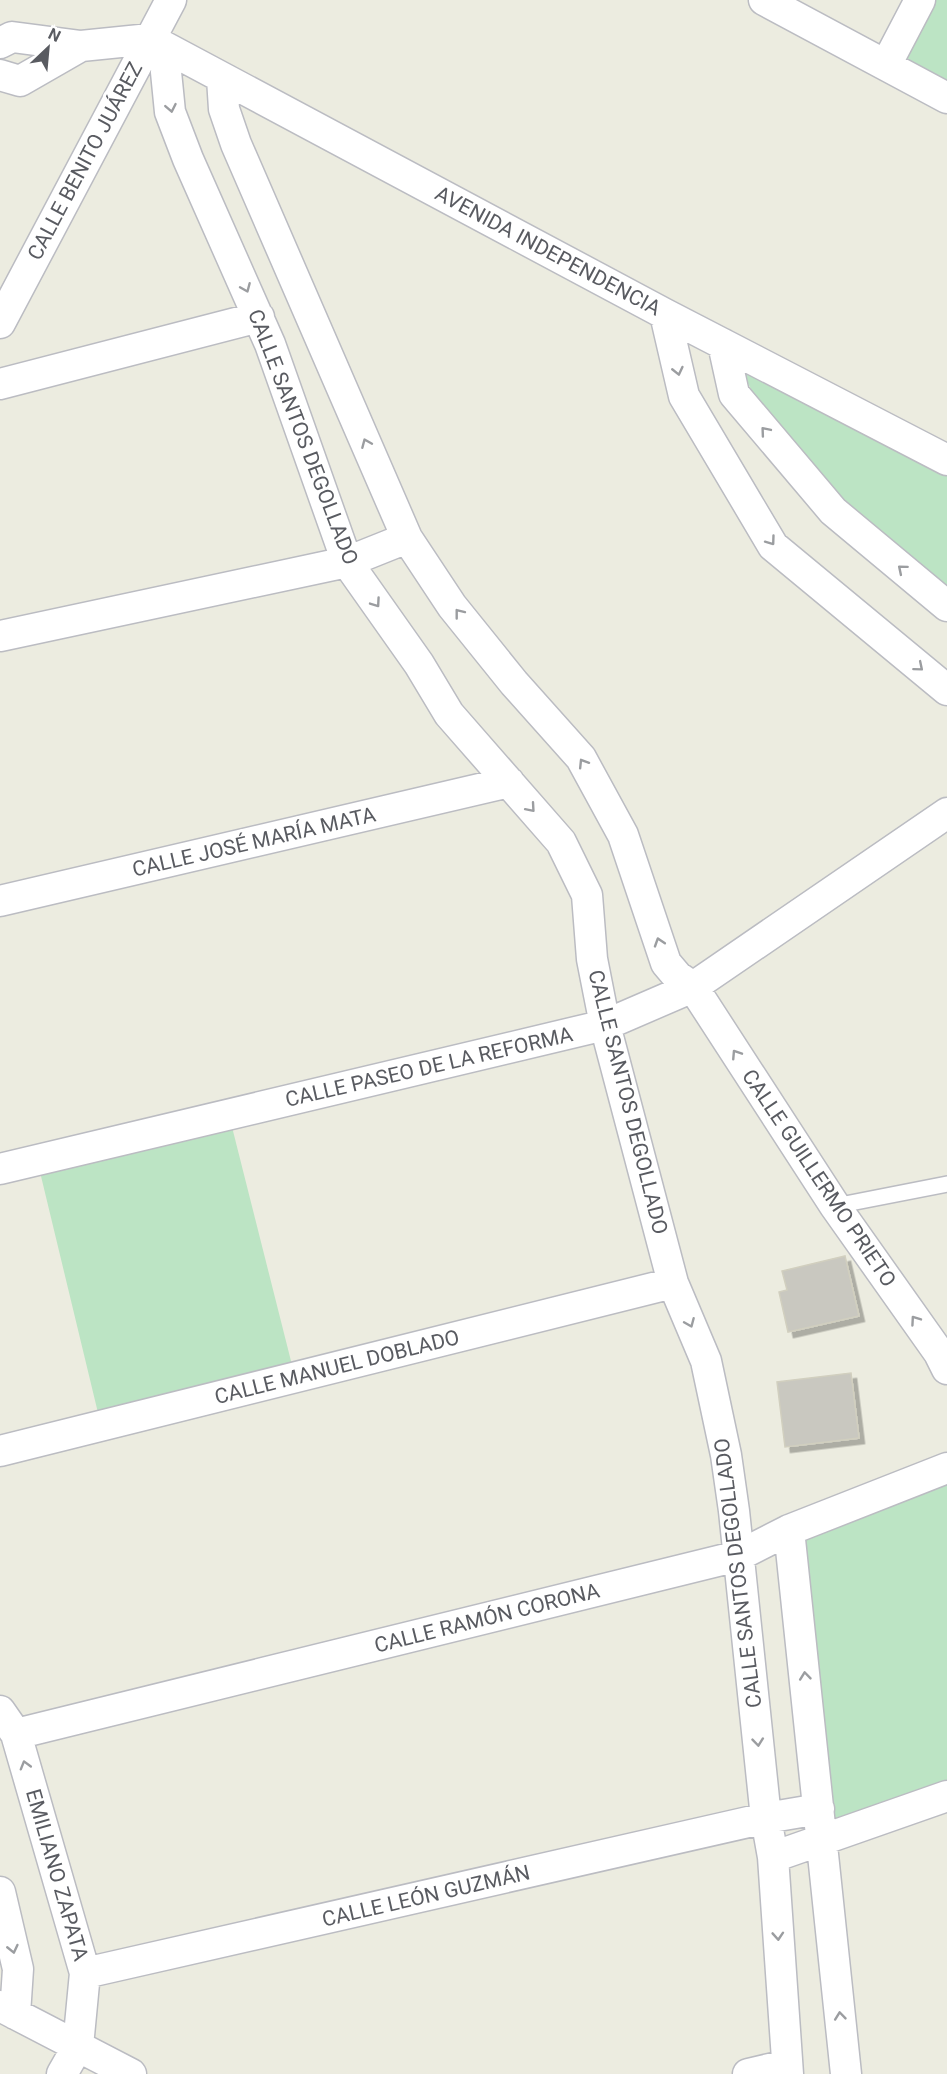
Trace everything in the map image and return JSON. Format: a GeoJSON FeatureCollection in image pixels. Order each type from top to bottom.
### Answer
{"type":"FeatureCollection","features":[{"type":"Feature","properties":{"kind":"street","name":"CALLE BENITO JUÁREZ"},"geometry":{"type":"LineString","coordinates":[[0,323],[161,45],[171,0]]}},
{"type":"Feature","properties":{"kind":"street"},"geometry":{"type":"LineString","coordinates":[[764,0],[947,98]]}},
{"type":"Feature","properties":{"kind":"street"},"geometry":{"type":"LineString","coordinates":[[886,65],[920,0]]}},
{"type":"Feature","properties":{"kind":"street"},"geometry":{"type":"LineString","coordinates":[[0,44],[12,37],[81,46],[161,45]]}},
{"type":"Feature","properties":{"kind":"street","name":"AVENIDA INDEPENDENCIA"},"geometry":{"type":"LineString","coordinates":[[161,45],[665,314],[947,460]]}},
{"type":"Feature","properties":{"kind":"street","name":"CALLE SANTOS DEGOLLADO"},"geometry":{"type":"LineString","coordinates":[[161,45],[170,112],[188,159],[270,344],[347,562],[419,664],[449,714],[561,842],[587,895],[592,959],[605,1025],[673,1283],[706,1361],[726,1455],[766,1818],[773,1857],[788,2069]]}},
{"type":"Feature","properties":{"kind":"street"},"geometry":{"type":"LineString","coordinates":[[0,75],[20,81],[81,46]]}},
{"type":"Feature","properties":{"kind":"street"},"geometry":{"type":"LineString","coordinates":[[222,78],[224,109],[236,144],[407,538],[453,606],[514,683],[581,758],[623,835],[666,963],[677,976],[693,987]]}},
{"type":"Feature","properties":{"kind":"street"},"geometry":{"type":"LineString","coordinates":[[665,314],[684,396],[773,546],[947,690]]}},
{"type":"Feature","properties":{"kind":"street"},"geometry":{"type":"LineString","coordinates":[[0,384],[259,317]]}},
{"type":"Feature","properties":{"kind":"street"},"geometry":{"type":"LineString","coordinates":[[723,344],[734,394],[833,511],[947,606]]}},
{"type":"Feature","properties":{"kind":"street"},"geometry":{"type":"LineString","coordinates":[[0,636],[347,562],[407,538]]}},
{"type":"Feature","properties":{"kind":"street","name":"CALLE JOSÉ MARÍA MATA"},"geometry":{"type":"LineString","coordinates":[[0,901],[509,782]]}},
{"type":"Feature","properties":{"kind":"street","name":"CALLE PASEO DE LA REFORMA"},"geometry":{"type":"LineString","coordinates":[[0,1169],[605,1025],[693,987],[947,813]]}},
{"type":"Feature","properties":{"kind":"street","name":"CALLE GUILLERMO PRIETO"},"geometry":{"type":"LineString","coordinates":[[693,987],[835,1206],[939,1353],[947,1369]]}},
{"type":"Feature","properties":{"kind":"street","name":"CALLE MANUEL DOBLADO"},"geometry":{"type":"LineString","coordinates":[[0,1451],[673,1283]]}},
{"type":"Feature","properties":{"kind":"street","name":"CALLE RAMÓN CORONA"},"geometry":{"type":"LineString","coordinates":[[8,1722],[738,1556],[789,1530],[947,1468]]}},
{"type":"Feature","properties":{"kind":"street"},"geometry":{"type":"LineString","coordinates":[[789,1530],[846,2074]]}},
{"type":"Feature","properties":{"kind":"street","name":"EMILIANO ZAPATA"},"geometry":{"type":"LineString","coordinates":[[8,1722],[85,1973],[78,2046]]}},
{"type":"Feature","properties":{"kind":"street"},"geometry":{"type":"LineString","coordinates":[[773,1857],[947,1796]]}},
{"type":"Feature","properties":{"kind":"street","name":"CALLE LEÓN GUZMÁN"},"geometry":{"type":"LineString","coordinates":[[85,1973],[766,1818],[819,1809]]}},
{"type":"Feature","properties":{"kind":"street"},"geometry":{"type":"LineString","coordinates":[[0,1892],[18,1969],[8,2010],[131,2074]]}},
{"type":"Feature","properties":{"kind":"street"},"geometry":{"type":"LineString","coordinates":[[62,2074],[78,2046]]}},
{"type":"Feature","properties":{"kind":"street"},"geometry":{"type":"LineString","coordinates":[[748,2074],[788,2069]]}},
{"type":"Feature","properties":{"kind":"lane"},"geometry":{"type":"LineString","coordinates":[[835,1206],[947,1184]]}},
{"type":"Feature","properties":{"kind":"green space"},"geometry":{"type":"Polygon","coordinates":[[[920,0],[947,0],[947,98],[886,65],[920,0]]]}},
{"type":"Feature","properties":{"kind":"green space"},"geometry":{"type":"Polygon","coordinates":[[[734,357],[947,466],[947,602],[777,438],[734,357]]]}},
{"type":"Feature","properties":{"kind":"green space"},"geometry":{"type":"Polygon","coordinates":[[[232,1127],[292,1365],[99,1417],[40,1172],[232,1127]]]}},
{"type":"Feature","properties":{"kind":"green space"},"geometry":{"type":"Polygon","coordinates":[[[947,1468],[947,1796],[822,1840],[789,1530],[947,1468]]]}},
{"type":"Feature","properties":{"kind":"building"},"geometry":{"type":"Polygon","coordinates":[[[845,1256],[859,1316],[788,1332],[779,1292],[787,1290],[782,1271],[845,1256]]]}},
{"type":"Feature","properties":{"kind":"building"},"geometry":{"type":"Polygon","coordinates":[[[851,1373],[859,1438],[785,1447],[777,1382],[851,1373]]]}}]}
